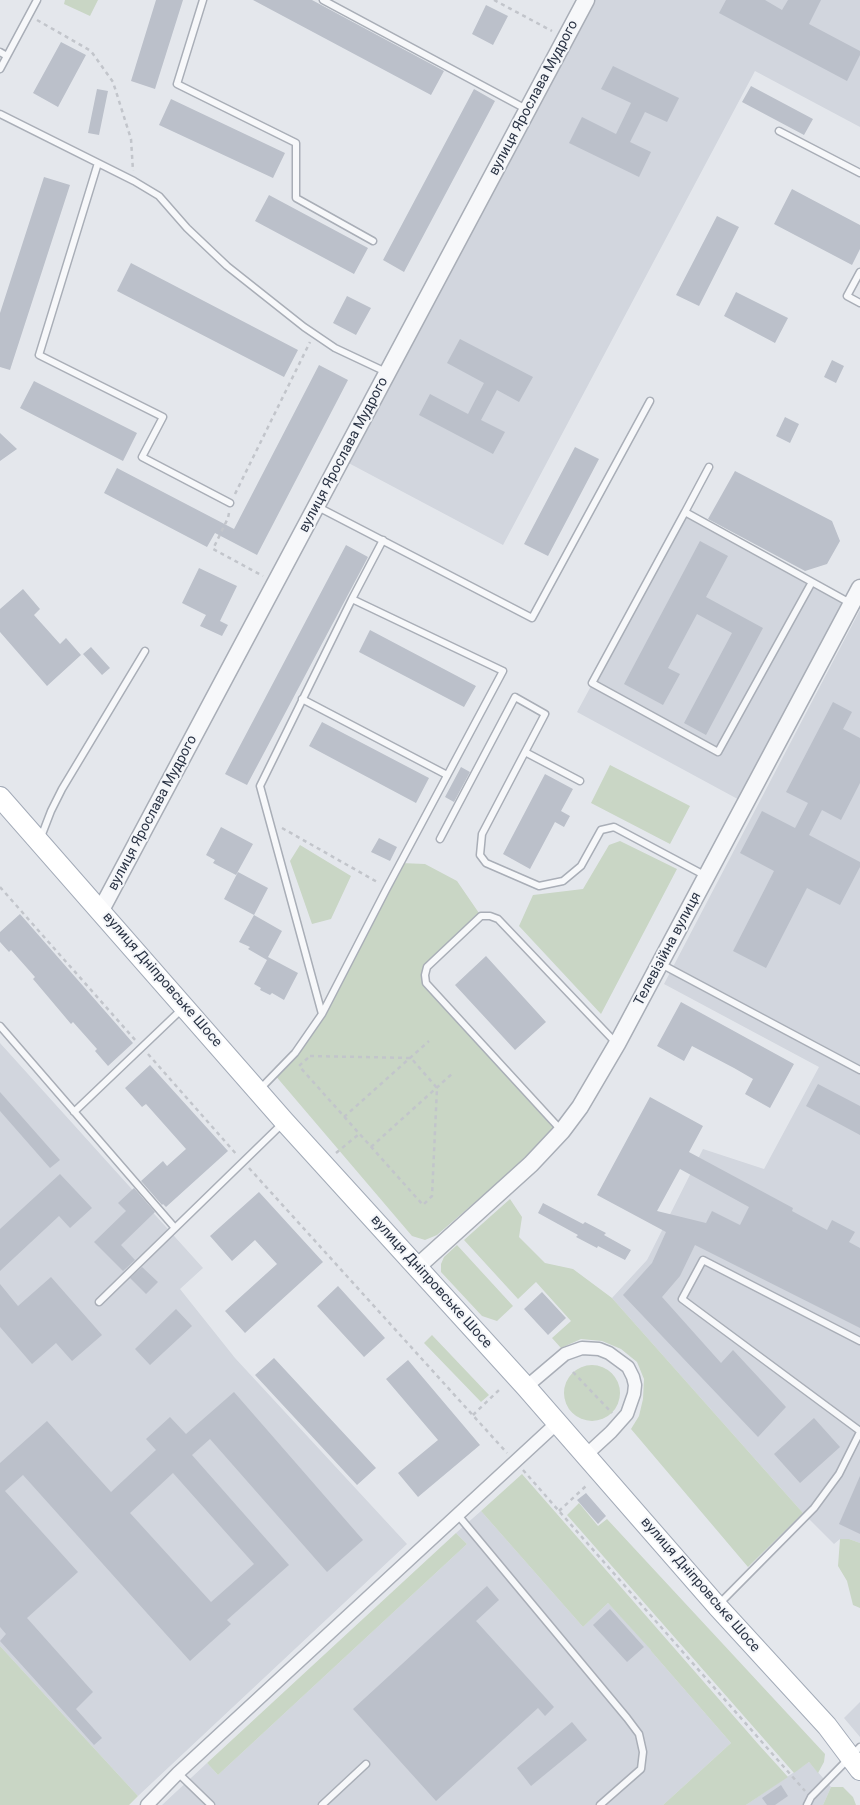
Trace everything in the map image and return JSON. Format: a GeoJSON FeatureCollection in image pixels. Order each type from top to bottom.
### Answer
{"type":"FeatureCollection","features":[{"type":"Feature","properties":{"kind":"main road","name":"вулиця Дніпровське Шосе"},"geometry":{"type":"LineString","coordinates":[[0,797],[284,1121],[586,1455],[717,1606],[857,1758]]}},
{"type":"Feature","properties":{"kind":"street","name":"вулиця Ярослава Мудрого"},"geometry":{"type":"LineString","coordinates":[[101,910],[586,0]]}},
{"type":"Feature","properties":{"kind":"street","name":"Телевізійна вулиця"},"geometry":{"type":"LineString","coordinates":[[417,1266],[531,1164],[562,1131],[580,1107],[617,1044],[860,588]]}},
{"type":"Feature","properties":{"kind":"street"},"geometry":{"type":"LineString","coordinates":[[526,1388],[565,1354],[582,1348],[598,1349],[609,1353],[628,1367],[635,1385],[627,1414],[586,1455]]}},
{"type":"Feature","properties":{"kind":"street"},"geometry":{"type":"LineString","coordinates":[[147,1805],[178,1773],[557,1423]]}},
{"type":"Feature","properties":{"kind":"lane"},"geometry":{"type":"LineString","coordinates":[[0,69],[37,0]]}},
{"type":"Feature","properties":{"kind":"lane"},"geometry":{"type":"LineString","coordinates":[[203,0],[177,84],[296,143],[296,198],[373,241]]}},
{"type":"Feature","properties":{"kind":"lane"},"geometry":{"type":"LineString","coordinates":[[323,0],[527,110]]}},
{"type":"Feature","properties":{"kind":"lane"},"geometry":{"type":"LineString","coordinates":[[0,52],[7,56]]}},
{"type":"Feature","properties":{"kind":"lane"},"geometry":{"type":"LineString","coordinates":[[0,114],[134,181],[159,196],[227,266],[314,334],[335,348],[388,373]]}},
{"type":"Feature","properties":{"kind":"lane"},"geometry":{"type":"LineString","coordinates":[[779,131],[860,173]]}},
{"type":"Feature","properties":{"kind":"lane"},"geometry":{"type":"LineString","coordinates":[[98,163],[39,355],[162,417],[142,457],[230,503]]}},
{"type":"Feature","properties":{"kind":"lane"},"geometry":{"type":"LineString","coordinates":[[860,272],[847,296],[860,303]]}},
{"type":"Feature","properties":{"kind":"lane"},"geometry":{"type":"LineString","coordinates":[[317,506],[532,618],[650,401]]}},
{"type":"Feature","properties":{"kind":"lane"},"geometry":{"type":"LineString","coordinates":[[709,467],[592,683],[718,752],[812,582]]}},
{"type":"Feature","properties":{"kind":"lane"},"geometry":{"type":"LineString","coordinates":[[685,512],[852,604]]}},
{"type":"Feature","properties":{"kind":"lane"},"geometry":{"type":"LineString","coordinates":[[322,1014],[260,786],[383,540]]}},
{"type":"Feature","properties":{"kind":"lane"},"geometry":{"type":"LineString","coordinates":[[258,1090],[295,1053],[322,1014],[503,671],[352,599]]}},
{"type":"Feature","properties":{"kind":"lane"},"geometry":{"type":"LineString","coordinates":[[39,841],[62,789],[145,651]]}},
{"type":"Feature","properties":{"kind":"lane"},"geometry":{"type":"LineString","coordinates":[[440,839],[514,697],[545,714],[482,834],[480,855],[486,863],[539,886],[563,881],[581,866],[600,830],[614,827],[707,876]]}},
{"type":"Feature","properties":{"kind":"lane"},"geometry":{"type":"LineString","coordinates":[[302,700],[447,775]]}},
{"type":"Feature","properties":{"kind":"lane"},"geometry":{"type":"LineString","coordinates":[[526,752],[580,781]]}},
{"type":"Feature","properties":{"kind":"lane"},"geometry":{"type":"LineString","coordinates":[[562,1131],[426,983],[427,967],[481,916],[490,916],[498,919],[617,1044]]}},
{"type":"Feature","properties":{"kind":"lane"},"geometry":{"type":"LineString","coordinates":[[660,963],[860,1070]]}},
{"type":"Feature","properties":{"kind":"lane"},"geometry":{"type":"LineString","coordinates":[[74,1112],[185,1007]]}},
{"type":"Feature","properties":{"kind":"lane"},"geometry":{"type":"LineString","coordinates":[[0,1026],[175,1228]]}},
{"type":"Feature","properties":{"kind":"lane"},"geometry":{"type":"LineString","coordinates":[[100,1302],[284,1121]]}},
{"type":"Feature","properties":{"kind":"lane"},"geometry":{"type":"LineString","coordinates":[[717,1606],[814,1508],[839,1474],[860,1432],[682,1299],[703,1260],[860,1341]]}},
{"type":"Feature","properties":{"kind":"lane"},"geometry":{"type":"LineString","coordinates":[[853,1448],[860,1450]]}},
{"type":"Feature","properties":{"kind":"lane"},"geometry":{"type":"LineString","coordinates":[[457,1514],[627,1718],[638,1734],[643,1752],[641,1769],[600,1805]]}},
{"type":"Feature","properties":{"kind":"lane"},"geometry":{"type":"LineString","coordinates":[[807,1805],[811,1797],[857,1758]]}},
{"type":"Feature","properties":{"kind":"lane"},"geometry":{"type":"LineString","coordinates":[[322,1805],[366,1764]]}},
{"type":"Feature","properties":{"kind":"lane"},"geometry":{"type":"LineString","coordinates":[[178,1773],[211,1805]]}},
{"type":"Feature","properties":{"kind":"path"},"geometry":{"type":"LineString","coordinates":[[494,0],[566,38]]}},
{"type":"Feature","properties":{"kind":"path"},"geometry":{"type":"LineString","coordinates":[[29,15],[91,51],[113,82],[131,139],[134,181]]}},
{"type":"Feature","properties":{"kind":"path"},"geometry":{"type":"LineString","coordinates":[[276,582],[212,549],[228,518],[230,503],[314,334]]}},
{"type":"Feature","properties":{"kind":"path"},"geometry":{"type":"LineString","coordinates":[[270,821],[387,888]]}},
{"type":"Feature","properties":{"kind":"path"},"geometry":{"type":"LineString","coordinates":[[0,887],[243,1161],[515,1461],[811,1797]]}},
{"type":"Feature","properties":{"kind":"path"},"geometry":{"type":"LineString","coordinates":[[344,1117],[429,1041]]}},
{"type":"Feature","properties":{"kind":"path"},"geometry":{"type":"LineString","coordinates":[[310,1056],[411,1058],[437,1088],[432,1196],[423,1205],[298,1066],[310,1056]]}},
{"type":"Feature","properties":{"kind":"path"},"geometry":{"type":"LineString","coordinates":[[371,1147],[454,1072]]}},
{"type":"Feature","properties":{"kind":"path"},"geometry":{"type":"LineString","coordinates":[[324,1164],[359,1134]]}},
{"type":"Feature","properties":{"kind":"path"},"geometry":{"type":"LineString","coordinates":[[573,1372],[612,1413]]}},
{"type":"Feature","properties":{"kind":"path"},"geometry":{"type":"LineString","coordinates":[[473,1415],[500,1389]]}},
{"type":"Feature","properties":{"kind":"path"},"geometry":{"type":"LineString","coordinates":[[559,1511],[586,1486]]}},
{"type":"Feature","properties":{"kind":"shaded area"},"geometry":{"type":"Polygon","coordinates":[[[586,0],[860,0],[860,127],[755,71],[503,545],[341,459],[586,0]]]}},
{"type":"Feature","properties":{"kind":"shaded area"},"geometry":{"type":"Polygon","coordinates":[[[685,512],[852,604],[745,803],[577,712],[685,512]]]}},
{"type":"Feature","properties":{"kind":"shaded area"},"geometry":{"type":"Polygon","coordinates":[[[860,610],[860,1543],[849,1539],[840,1539],[834,1544],[803,1513],[612,1298],[647,1260],[703,1149],[764,1169],[819,1067],[664,984],[860,610]]]}},
{"type":"Feature","properties":{"kind":"shaded area"},"geometry":{"type":"Polygon","coordinates":[[[0,1043],[203,1268],[180,1289],[235,1358],[407,1544],[138,1796],[0,1646],[0,1043]]]}},
{"type":"Feature","properties":{"kind":"shaded area"},"geometry":{"type":"Polygon","coordinates":[[[481,1511],[583,1627],[608,1603],[652,1650],[731,1743],[663,1805],[162,1805],[207,1763],[218,1775],[467,1544],[456,1533],[481,1511]]]}},
{"type":"Feature","properties":{"kind":"shaded area"},"geometry":{"type":"Polygon","coordinates":[[[860,1702],[860,1737],[844,1718],[860,1702]]]}},
{"type":"Feature","properties":{"kind":"shaded area"},"geometry":{"type":"Polygon","coordinates":[[[809,1762],[831,1787],[823,1805],[746,1805],[809,1762]]]}},
{"type":"Feature","properties":{"kind":"green space"},"geometry":{"type":"Polygon","coordinates":[[[65,0],[98,0],[90,16],[64,4],[65,0]]]}},
{"type":"Feature","properties":{"kind":"green space"},"geometry":{"type":"Polygon","coordinates":[[[610,765],[690,806],[670,844],[591,803],[610,765]]]}},
{"type":"Feature","properties":{"kind":"green space"},"geometry":{"type":"Polygon","coordinates":[[[620,841],[677,869],[601,1014],[519,926],[533,895],[583,889],[609,845],[620,841]]]}},
{"type":"Feature","properties":{"kind":"green space"},"geometry":{"type":"Polygon","coordinates":[[[300,845],[351,876],[331,919],[312,924],[290,861],[300,845]]]}},
{"type":"Feature","properties":{"kind":"green space"},"geometry":{"type":"Polygon","coordinates":[[[401,863],[425,864],[457,881],[481,916],[427,967],[426,983],[555,1125],[525,1159],[437,1235],[425,1240],[412,1236],[274,1074],[295,1053],[323,1014],[401,863]]]}},
{"type":"Feature","properties":{"kind":"green space"},"geometry":{"type":"Polygon","coordinates":[[[510,1199],[522,1217],[519,1237],[545,1263],[573,1269],[612,1298],[803,1513],[748,1567],[631,1429],[639,1416],[643,1399],[644,1379],[637,1362],[621,1349],[602,1341],[581,1339],[561,1348],[552,1338],[571,1321],[536,1282],[518,1299],[464,1240],[510,1199]]]}},
{"type":"Feature","properties":{"kind":"green space"},"geometry":{"type":"Polygon","coordinates":[[[457,1245],[513,1306],[497,1321],[482,1316],[441,1272],[441,1264],[444,1257],[457,1245]]]}},
{"type":"Feature","properties":{"kind":"green space"},"geometry":{"type":"Polygon","coordinates":[[[432,1335],[489,1395],[481,1402],[424,1343],[432,1335]]]}},
{"type":"Feature","properties":{"kind":"green space"},"geometry":{"type":"Polygon","coordinates":[[[587,1365],[597,1365],[612,1373],[618,1382],[620,1393],[618,1404],[612,1413],[597,1421],[587,1421],[576,1416],[569,1409],[564,1398],[564,1388],[569,1377],[576,1370],[587,1365]]]}},
{"type":"Feature","properties":{"kind":"green space"},"geometry":{"type":"Polygon","coordinates":[[[522,1474],[788,1777],[746,1805],[663,1805],[731,1743],[608,1603],[583,1627],[481,1511],[522,1474]]]}},
{"type":"Feature","properties":{"kind":"green space"},"geometry":{"type":"Polygon","coordinates":[[[579,1503],[598,1526],[607,1519],[825,1754],[824,1762],[818,1773],[809,1762],[794,1773],[567,1515],[579,1503]]]}},
{"type":"Feature","properties":{"kind":"green space"},"geometry":{"type":"Polygon","coordinates":[[[456,1533],[467,1544],[218,1775],[207,1763],[456,1533]]]}},
{"type":"Feature","properties":{"kind":"green space"},"geometry":{"type":"Polygon","coordinates":[[[840,1539],[849,1539],[860,1543],[860,1608],[853,1605],[847,1581],[838,1566],[840,1539]]]}},
{"type":"Feature","properties":{"kind":"green space"},"geometry":{"type":"Polygon","coordinates":[[[0,1646],[138,1796],[129,1805],[0,1805],[0,1646]]]}},
{"type":"Feature","properties":{"kind":"green space"},"geometry":{"type":"Polygon","coordinates":[[[831,1787],[843,1787],[853,1797],[856,1805],[823,1805],[831,1787]]]}},
{"type":"Feature","properties":{"kind":"building"},"geometry":{"type":"Polygon","coordinates":[[[156,0],[183,0],[155,89],[131,81],[156,0]]]}},
{"type":"Feature","properties":{"kind":"building"},"geometry":{"type":"Polygon","coordinates":[[[253,0],[312,0],[444,71],[431,95],[253,0]]]}},
{"type":"Feature","properties":{"kind":"building"},"geometry":{"type":"Polygon","coordinates":[[[726,0],[765,0],[782,10],[788,0],[821,0],[809,24],[860,51],[860,55],[847,81],[719,13],[726,0]]]}},
{"type":"Feature","properties":{"kind":"building"},"geometry":{"type":"Polygon","coordinates":[[[486,5],[508,16],[493,45],[472,34],[486,5]]]}},
{"type":"Feature","properties":{"kind":"building"},"geometry":{"type":"Polygon","coordinates":[[[61,42],[86,55],[58,107],[33,93],[61,42]]]}},
{"type":"Feature","properties":{"kind":"building"},"geometry":{"type":"Polygon","coordinates":[[[613,66],[679,98],[667,122],[645,112],[630,142],[651,152],[639,177],[569,143],[582,117],[616,134],[631,103],[601,89],[613,66]]]}},
{"type":"Feature","properties":{"kind":"building"},"geometry":{"type":"Polygon","coordinates":[[[751,86],[813,119],[804,135],[742,102],[751,86]]]}},
{"type":"Feature","properties":{"kind":"building"},"geometry":{"type":"Polygon","coordinates":[[[97,89],[108,91],[99,135],[88,133],[97,89]]]}},
{"type":"Feature","properties":{"kind":"building"},"geometry":{"type":"Polygon","coordinates":[[[474,89],[495,101],[404,272],[383,260],[474,89]]]}},
{"type":"Feature","properties":{"kind":"building"},"geometry":{"type":"Polygon","coordinates":[[[171,99],[285,153],[273,178],[159,125],[171,99]]]}},
{"type":"Feature","properties":{"kind":"building"},"geometry":{"type":"Polygon","coordinates":[[[44,177],[70,185],[10,370],[0,367],[0,313],[44,177]]]}},
{"type":"Feature","properties":{"kind":"building"},"geometry":{"type":"Polygon","coordinates":[[[792,189],[860,225],[860,249],[852,265],[774,224],[792,189]]]}},
{"type":"Feature","properties":{"kind":"building"},"geometry":{"type":"Polygon","coordinates":[[[269,195],[368,248],[354,274],[255,221],[269,195]]]}},
{"type":"Feature","properties":{"kind":"building"},"geometry":{"type":"Polygon","coordinates":[[[717,216],[739,227],[699,306],[676,295],[717,216]]]}},
{"type":"Feature","properties":{"kind":"building"},"geometry":{"type":"Polygon","coordinates":[[[131,263],[298,350],[284,377],[117,291],[131,263]]]}},
{"type":"Feature","properties":{"kind":"building"},"geometry":{"type":"Polygon","coordinates":[[[736,292],[788,318],[775,343],[724,316],[736,292]]]}},
{"type":"Feature","properties":{"kind":"building"},"geometry":{"type":"Polygon","coordinates":[[[347,296],[371,308],[356,335],[333,323],[347,296]]]}},
{"type":"Feature","properties":{"kind":"building"},"geometry":{"type":"Polygon","coordinates":[[[460,339],[533,377],[519,402],[497,390],[481,420],[505,432],[493,454],[419,415],[430,394],[468,414],[484,383],[447,363],[460,339]]]}},
{"type":"Feature","properties":{"kind":"building"},"geometry":{"type":"Polygon","coordinates":[[[832,360],[844,366],[836,383],[824,377],[832,360]]]}},
{"type":"Feature","properties":{"kind":"building"},"geometry":{"type":"Polygon","coordinates":[[[319,365],[348,380],[257,555],[215,533],[207,547],[104,493],[117,468],[234,529],[319,365]]]}},
{"type":"Feature","properties":{"kind":"building"},"geometry":{"type":"Polygon","coordinates":[[[34,381],[137,433],[123,461],[20,408],[34,381]]]}},
{"type":"Feature","properties":{"kind":"building"},"geometry":{"type":"Polygon","coordinates":[[[785,417],[799,424],[790,443],[776,436],[785,417]]]}},
{"type":"Feature","properties":{"kind":"building"},"geometry":{"type":"Polygon","coordinates":[[[0,433],[17,449],[0,461],[0,433]]]}},
{"type":"Feature","properties":{"kind":"building"},"geometry":{"type":"Polygon","coordinates":[[[575,447],[599,459],[548,556],[524,544],[575,447]]]}},
{"type":"Feature","properties":{"kind":"building"},"geometry":{"type":"Polygon","coordinates":[[[735,471],[832,521],[840,541],[827,564],[805,571],[708,519],[735,471]]]}},
{"type":"Feature","properties":{"kind":"building"},"geometry":{"type":"Polygon","coordinates":[[[700,541],[728,556],[706,597],[763,628],[706,735],[684,723],[732,633],[697,614],[668,668],[680,674],[663,705],[624,684],[700,541]]]}},
{"type":"Feature","properties":{"kind":"building"},"geometry":{"type":"Polygon","coordinates":[[[346,545],[368,557],[247,785],[225,774],[346,545]]]}},
{"type":"Feature","properties":{"kind":"building"},"geometry":{"type":"Polygon","coordinates":[[[199,568],[237,586],[220,621],[228,625],[222,636],[200,626],[206,615],[182,603],[199,568]]]}},
{"type":"Feature","properties":{"kind":"building"},"geometry":{"type":"Polygon","coordinates":[[[23,589],[40,609],[34,615],[60,644],[66,638],[81,655],[47,686],[0,632],[0,609],[23,589]]]}},
{"type":"Feature","properties":{"kind":"building"},"geometry":{"type":"Polygon","coordinates":[[[370,630],[476,686],[464,707],[359,652],[370,630]]]}},
{"type":"Feature","properties":{"kind":"building"},"geometry":{"type":"Polygon","coordinates":[[[91,647],[110,668],[102,675],[83,654],[91,647]]]}},
{"type":"Feature","properties":{"kind":"building"},"geometry":{"type":"Polygon","coordinates":[[[833,702],[852,712],[843,729],[860,738],[860,783],[841,820],[822,810],[809,835],[860,862],[860,867],[840,905],[807,888],[766,968],[733,951],[774,871],[740,853],[762,811],[795,828],[808,803],[786,792],[833,702]]]}},
{"type":"Feature","properties":{"kind":"building"},"geometry":{"type":"Polygon","coordinates":[[[322,722],[429,778],[416,803],[309,746],[322,722]]]}},
{"type":"Feature","properties":{"kind":"building"},"geometry":{"type":"Polygon","coordinates":[[[461,767],[470,772],[454,802],[445,797],[461,767]]]}},
{"type":"Feature","properties":{"kind":"building"},"geometry":{"type":"Polygon","coordinates":[[[545,774],[573,789],[561,811],[570,816],[564,827],[555,822],[530,869],[503,854],[545,774]]]}},
{"type":"Feature","properties":{"kind":"building"},"geometry":{"type":"Polygon","coordinates":[[[221,827],[253,844],[236,875],[213,863],[215,860],[206,855],[221,827]]]}},
{"type":"Feature","properties":{"kind":"building"},"geometry":{"type":"Polygon","coordinates":[[[379,838],[397,847],[390,861],[371,852],[379,838]]]}},
{"type":"Feature","properties":{"kind":"building"},"geometry":{"type":"Polygon","coordinates":[[[238,872],[268,888],[254,915],[224,899],[238,872]]]}},
{"type":"Feature","properties":{"kind":"building"},"geometry":{"type":"Polygon","coordinates":[[[20,914],[133,1043],[108,1066],[95,1051],[97,1049],[73,1022],[71,1024],[33,979],[35,977],[11,950],[9,952],[0,942],[0,932],[20,914]]]}},
{"type":"Feature","properties":{"kind":"building"},"geometry":{"type":"Polygon","coordinates":[[[254,915],[282,931],[268,957],[298,973],[284,1000],[272,993],[270,995],[260,990],[261,988],[254,984],[267,960],[248,949],[250,947],[239,942],[254,915]]]}},
{"type":"Feature","properties":{"kind":"building"},"geometry":{"type":"Polygon","coordinates":[[[486,956],[546,1022],[515,1050],[455,985],[486,956]]]}},
{"type":"Feature","properties":{"kind":"building"},"geometry":{"type":"Polygon","coordinates":[[[681,1002],[794,1064],[770,1108],[745,1094],[753,1079],[734,1068],[692,1046],[684,1061],[657,1046],[681,1002]]]}},
{"type":"Feature","properties":{"kind":"building"},"geometry":{"type":"Polygon","coordinates":[[[150,1065],[228,1151],[166,1207],[141,1181],[163,1161],[167,1166],[186,1149],[146,1104],[142,1107],[125,1088],[150,1065]]]}},
{"type":"Feature","properties":{"kind":"building"},"geometry":{"type":"Polygon","coordinates":[[[818,1084],[860,1106],[860,1135],[806,1106],[818,1084]]]}},
{"type":"Feature","properties":{"kind":"building"},"geometry":{"type":"Polygon","coordinates":[[[0,1092],[60,1160],[50,1168],[0,1111],[0,1092]]]}},
{"type":"Feature","properties":{"kind":"building"},"geometry":{"type":"Polygon","coordinates":[[[650,1097],[703,1126],[689,1152],[793,1208],[792,1211],[827,1230],[832,1220],[855,1232],[849,1242],[860,1248],[860,1328],[695,1245],[680,1276],[662,1297],[721,1363],[733,1350],[786,1407],[758,1437],[623,1295],[652,1263],[666,1232],[597,1195],[650,1097]],[[680,1169],[657,1211],[706,1223],[712,1211],[740,1225],[749,1207],[680,1169]]]}},
{"type":"Feature","properties":{"kind":"building"},"geometry":{"type":"Polygon","coordinates":[[[60,1174],[92,1208],[70,1228],[59,1216],[0,1271],[0,1229],[60,1174]]]}},
{"type":"Feature","properties":{"kind":"building"},"geometry":{"type":"Polygon","coordinates":[[[134,1188],[155,1212],[121,1245],[135,1260],[123,1271],[94,1242],[126,1211],[118,1203],[134,1188]]]}},
{"type":"Feature","properties":{"kind":"building"},"geometry":{"type":"Polygon","coordinates":[[[259,1192],[323,1262],[245,1333],[225,1311],[277,1264],[255,1240],[232,1261],[210,1236],[259,1192]]]}},
{"type":"Feature","properties":{"kind":"building"},"geometry":{"type":"Polygon","coordinates":[[[543,1203],[583,1224],[585,1222],[606,1233],[604,1235],[631,1250],[625,1260],[576,1237],[578,1235],[538,1213],[543,1203]]]}},
{"type":"Feature","properties":{"kind":"building"},"geometry":{"type":"Polygon","coordinates":[[[142,1267],[158,1282],[146,1294],[130,1278],[142,1267]]]}},
{"type":"Feature","properties":{"kind":"building"},"geometry":{"type":"Polygon","coordinates":[[[51,1277],[102,1335],[72,1361],[56,1343],[32,1364],[0,1327],[0,1284],[18,1306],[51,1277]]]}},
{"type":"Feature","properties":{"kind":"building"},"geometry":{"type":"Polygon","coordinates":[[[338,1286],[385,1338],[364,1357],[317,1306],[338,1286]]]}},
{"type":"Feature","properties":{"kind":"building"},"geometry":{"type":"Polygon","coordinates":[[[542,1292],[566,1318],[548,1335],[524,1309],[542,1292]]]}},
{"type":"Feature","properties":{"kind":"building"},"geometry":{"type":"Polygon","coordinates":[[[176,1309],[192,1326],[150,1365],[135,1349],[176,1309]]]}},
{"type":"Feature","properties":{"kind":"building"},"geometry":{"type":"Polygon","coordinates":[[[274,1358],[376,1468],[357,1485],[255,1375],[274,1358]]]}},
{"type":"Feature","properties":{"kind":"building"},"geometry":{"type":"Polygon","coordinates":[[[408,1360],[480,1445],[418,1497],[398,1473],[438,1440],[386,1379],[408,1360]]]}},
{"type":"Feature","properties":{"kind":"building"},"geometry":{"type":"Polygon","coordinates":[[[234,1392],[363,1540],[327,1572],[210,1439],[192,1455],[289,1565],[227,1620],[231,1624],[190,1661],[23,1475],[5,1491],[78,1572],[27,1618],[93,1692],[76,1709],[102,1738],[94,1745],[0,1641],[6,1634],[0,1627],[0,1463],[47,1421],[111,1492],[156,1450],[146,1439],[170,1417],[186,1434],[234,1392]],[[173,1473],[130,1513],[211,1602],[254,1564],[173,1473]]]}},
{"type":"Feature","properties":{"kind":"building"},"geometry":{"type":"Polygon","coordinates":[[[814,1418],[840,1447],[800,1483],[774,1454],[814,1418]]]}},
{"type":"Feature","properties":{"kind":"building"},"geometry":{"type":"Polygon","coordinates":[[[860,1476],[860,1534],[839,1524],[860,1476]]]}},
{"type":"Feature","properties":{"kind":"building"},"geometry":{"type":"Polygon","coordinates":[[[586,1493],[606,1516],[598,1524],[577,1500],[586,1493]]]}},
{"type":"Feature","properties":{"kind":"building"},"geometry":{"type":"Polygon","coordinates":[[[487,1586],[499,1600],[476,1621],[554,1707],[545,1716],[538,1708],[436,1801],[353,1709],[487,1586]]]}},
{"type":"Feature","properties":{"kind":"building"},"geometry":{"type":"Polygon","coordinates":[[[610,1609],[644,1647],[627,1662],[593,1625],[610,1609]]]}},
{"type":"Feature","properties":{"kind":"building"},"geometry":{"type":"Polygon","coordinates":[[[572,1722],[587,1740],[531,1786],[517,1768],[572,1722]]]}},
{"type":"Feature","properties":{"kind":"building"},"geometry":{"type":"Polygon","coordinates":[[[781,1785],[788,1796],[775,1805],[767,1805],[762,1798],[781,1785]]]}}]}
